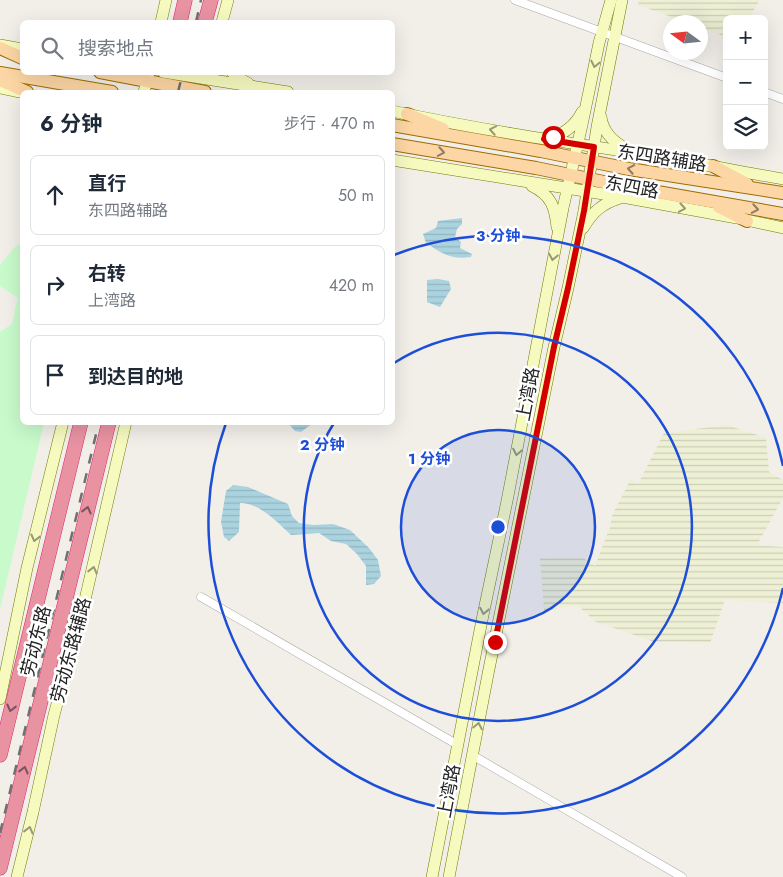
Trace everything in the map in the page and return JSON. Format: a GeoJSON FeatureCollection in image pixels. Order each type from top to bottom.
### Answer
{"type":"FeatureCollection","features":[{"type":"Feature","properties":{"kind":"highway"},"geometry":{"type":"LineString","coordinates":[[180,20],[185,0]]}},
{"type":"Feature","properties":{"kind":"highway"},"geometry":{"type":"LineString","coordinates":[[206,20],[211,0]]}},
{"type":"Feature","properties":{"kind":"highway","name":"劳动东路"},"geometry":{"type":"LineString","coordinates":[[0,755],[80,425]]}},
{"type":"Feature","properties":{"kind":"highway","name":"劳动东路"},"geometry":{"type":"LineString","coordinates":[[0,868],[108,425]]}},
{"type":"Feature","properties":{"kind":"main road"},"geometry":{"type":"LineString","coordinates":[[223,20],[228,0]]}},
{"type":"Feature","properties":{"kind":"main road","name":"上湾路"},"geometry":{"type":"LineString","coordinates":[[432,877],[558,236],[602,32],[611,0]]}},
{"type":"Feature","properties":{"kind":"main road","name":"上湾路"},"geometry":{"type":"LineString","coordinates":[[448,877],[552,356],[578,241],[600,110],[622,0]]}},
{"type":"Feature","properties":{"kind":"main road"},"geometry":{"type":"LineString","coordinates":[[160,20],[166,2]]}},
{"type":"Feature","properties":{"kind":"main road"},"geometry":{"type":"LineString","coordinates":[[0,46],[20,49]]}},
{"type":"Feature","properties":{"kind":"main road"},"geometry":{"type":"LineString","coordinates":[[0,46],[20,57]]}},
{"type":"Feature","properties":{"kind":"main road"},"geometry":{"type":"LineString","coordinates":[[0,55],[20,58]]}},
{"type":"Feature","properties":{"kind":"main road"},"geometry":{"type":"LineString","coordinates":[[0,73],[96,90]]}},
{"type":"Feature","properties":{"kind":"main road"},"geometry":{"type":"LineString","coordinates":[[108,75],[115,78],[116,82],[110,90]]}},
{"type":"Feature","properties":{"kind":"main road"},"geometry":{"type":"LineString","coordinates":[[113,75],[193,90]]}},
{"type":"Feature","properties":{"kind":"main road"},"geometry":{"type":"LineString","coordinates":[[236,75],[246,83],[259,87]]}},
{"type":"Feature","properties":{"kind":"main road"},"geometry":{"type":"LineString","coordinates":[[206,90],[209,76],[276,90]]}},
{"type":"Feature","properties":{"kind":"main road"},"geometry":{"type":"LineString","coordinates":[[0,80],[22,90]]}},
{"type":"Feature","properties":{"kind":"main road"},"geometry":{"type":"LineString","coordinates":[[0,88],[20,91]]}},
{"type":"Feature","properties":{"kind":"main road"},"geometry":{"type":"LineString","coordinates":[[506,145],[560,135],[578,120],[588,99]]}},
{"type":"Feature","properties":{"kind":"main road"},"geometry":{"type":"LineString","coordinates":[[600,110],[603,126],[610,138],[623,148],[638,153]]}},
{"type":"Feature","properties":{"kind":"main road","name":"东四路辅路"},"geometry":{"type":"LineString","coordinates":[[395,112],[446,122],[783,179]]}},
{"type":"Feature","properties":{"kind":"main road"},"geometry":{"type":"LineString","coordinates":[[407,114],[466,138]]}},
{"type":"Feature","properties":{"kind":"main road","name":"东四路"},"geometry":{"type":"LineString","coordinates":[[395,126],[678,178],[783,193]]}},
{"type":"Feature","properties":{"kind":"main road","name":"东四路"},"geometry":{"type":"LineString","coordinates":[[395,145],[571,175],[588,185],[655,192],[783,214]]}},
{"type":"Feature","properties":{"kind":"main road"},"geometry":{"type":"LineString","coordinates":[[395,161],[568,189],[588,185],[622,197],[783,228]]}},
{"type":"Feature","properties":{"kind":"main road"},"geometry":{"type":"LineString","coordinates":[[713,166],[756,188]]}},
{"type":"Feature","properties":{"kind":"main road"},"geometry":{"type":"LineString","coordinates":[[521,182],[540,190],[546,195],[554,209],[558,236]]}},
{"type":"Feature","properties":{"kind":"main road"},"geometry":{"type":"LineString","coordinates":[[578,241],[583,228],[595,211],[603,204],[639,193],[655,192]]}},
{"type":"Feature","properties":{"kind":"main road"},"geometry":{"type":"LineString","coordinates":[[703,200],[747,221]]}},
{"type":"Feature","properties":{"kind":"main road"},"geometry":{"type":"LineString","coordinates":[[0,699],[27,568],[62,425]]}},
{"type":"Feature","properties":{"kind":"main road","name":"劳动东路辅路"},"geometry":{"type":"LineString","coordinates":[[17,877],[54,715],[86,597],[125,425]]}},
{"type":"Feature","properties":{"kind":"street"},"geometry":{"type":"LineString","coordinates":[[515,0],[723,77]]}},
{"type":"Feature","properties":{"kind":"street"},"geometry":{"type":"LineString","coordinates":[[768,93],[783,99]]}},
{"type":"Feature","properties":{"kind":"street"},"geometry":{"type":"LineString","coordinates":[[201,597],[458,745]]}},
{"type":"Feature","properties":{"kind":"street"},"geometry":{"type":"LineString","coordinates":[[472,755],[682,877]]}},
{"type":"Feature","properties":{"kind":"green space"},"geometry":{"type":"Polygon","coordinates":[[[639,0],[760,0],[751,15],[723,15],[723,36],[708,30],[708,15],[666,15],[638,5],[639,0]]]}},
{"type":"Feature","properties":{"kind":"green space"},"geometry":{"type":"Polygon","coordinates":[[[20,244],[20,425],[44,425],[0,609],[0,332],[12,324],[18,298],[0,286],[0,265],[20,244]]]}},
{"type":"Feature","properties":{"kind":"green space"},"geometry":{"type":"Polygon","coordinates":[[[727,425],[766,438],[769,472],[783,480],[783,498],[757,545],[783,547],[783,603],[725,600],[710,643],[655,642],[596,622],[577,605],[544,611],[540,558],[582,557],[595,566],[610,527],[613,513],[631,479],[638,484],[664,433],[727,425]]]}},
{"type":"Feature","properties":{"kind":"water"},"geometry":{"type":"Polygon","coordinates":[[[462,218],[462,224],[457,229],[455,237],[461,242],[460,248],[472,254],[471,257],[452,257],[426,243],[423,234],[436,228],[438,221],[462,218]]]}},
{"type":"Feature","properties":{"kind":"water"},"geometry":{"type":"Polygon","coordinates":[[[427,280],[449,281],[451,289],[440,307],[427,302],[427,280]]]}},
{"type":"Feature","properties":{"kind":"water"},"geometry":{"type":"Polygon","coordinates":[[[290,425],[310,425],[301,432],[295,431],[290,425]]]}},
{"type":"Feature","properties":{"kind":"water"},"geometry":{"type":"Polygon","coordinates":[[[233,485],[248,487],[288,504],[292,516],[299,523],[313,525],[333,524],[350,530],[369,548],[378,560],[381,576],[374,584],[366,585],[366,566],[346,544],[331,541],[319,533],[291,535],[268,514],[247,504],[240,503],[239,532],[229,541],[224,537],[221,522],[226,491],[233,485]]]}},
{"type":"Feature","properties":{"kind":"railway"},"geometry":{"type":"LineString","coordinates":[[196,20],[201,0]]}},
{"type":"Feature","properties":{"kind":"railway"},"geometry":{"type":"LineString","coordinates":[[178,90],[182,75]]}},
{"type":"Feature","properties":{"kind":"railway"},"geometry":{"type":"LineString","coordinates":[[0,833],[98,425]]}},
{"type":"Feature","properties":{"kind":"route"},"geometry":{"type":"LineString","coordinates":[[495,642],[554,347],[584,211],[594,147],[544,139],[553,137]]}}]}
